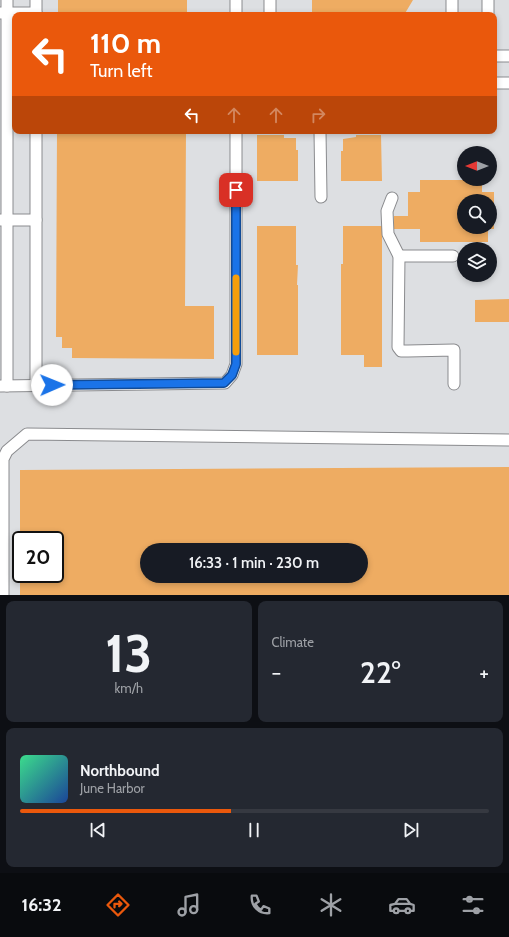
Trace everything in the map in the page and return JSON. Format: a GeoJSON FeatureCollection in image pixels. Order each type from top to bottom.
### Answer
{"type":"FeatureCollection","features":[{"type":"Feature","properties":{"kind":"street"},"geometry":{"type":"LineString","coordinates":[[7,0],[4,13],[3,386],[224,383],[232,375],[236,364],[236,134]]}},
{"type":"Feature","properties":{"kind":"street"},"geometry":{"type":"LineString","coordinates":[[36,0],[36,12]]}},
{"type":"Feature","properties":{"kind":"street"},"geometry":{"type":"LineString","coordinates":[[236,0],[236,12]]}},
{"type":"Feature","properties":{"kind":"street"},"geometry":{"type":"LineString","coordinates":[[270,0],[270,12]]}},
{"type":"Feature","properties":{"kind":"street"},"geometry":{"type":"LineString","coordinates":[[452,0],[452,12]]}},
{"type":"Feature","properties":{"kind":"street"},"geometry":{"type":"LineString","coordinates":[[488,0],[488,12]]}},
{"type":"Feature","properties":{"kind":"street"},"geometry":{"type":"LineString","coordinates":[[497,56],[509,56]]}},
{"type":"Feature","properties":{"kind":"street"},"geometry":{"type":"LineString","coordinates":[[497,83],[509,83]]}},
{"type":"Feature","properties":{"kind":"street"},"geometry":{"type":"LineString","coordinates":[[36,134],[36,386]]}},
{"type":"Feature","properties":{"kind":"street"},"geometry":{"type":"LineString","coordinates":[[320,134],[321,197]]}},
{"type":"Feature","properties":{"kind":"street"},"geometry":{"type":"LineString","coordinates":[[392,198],[387,211],[388,234],[400,256],[398,347],[401,351],[408,352],[454,350],[454,384]]}},
{"type":"Feature","properties":{"kind":"street"},"geometry":{"type":"LineString","coordinates":[[3,220],[36,220]]}},
{"type":"Feature","properties":{"kind":"street"},"geometry":{"type":"LineString","coordinates":[[400,256],[453,256]]}},
{"type":"Feature","properties":{"kind":"street"},"geometry":{"type":"LineString","coordinates":[[3,595],[4,459],[7,451],[27,434],[509,440]]}},
{"type":"Feature","properties":{"kind":"building"},"geometry":{"type":"Polygon","coordinates":[[[58,0],[187,0],[187,12],[58,12],[58,0]]]}},
{"type":"Feature","properties":{"kind":"building"},"geometry":{"type":"Polygon","coordinates":[[[312,0],[413,0],[406,12],[312,12],[312,0]]]}},
{"type":"Feature","properties":{"kind":"building"},"geometry":{"type":"Polygon","coordinates":[[[57,134],[186,134],[185,306],[214,306],[214,359],[72,358],[72,348],[62,348],[62,337],[56,337],[57,134]]]}},
{"type":"Feature","properties":{"kind":"building"},"geometry":{"type":"Polygon","coordinates":[[[257,135],[284,135],[284,138],[296,138],[296,150],[298,150],[298,181],[257,181],[257,135]]]}},
{"type":"Feature","properties":{"kind":"building"},"geometry":{"type":"Polygon","coordinates":[[[356,135],[381,135],[382,181],[341,181],[341,151],[343,151],[343,139],[356,137],[356,135]]]}},
{"type":"Feature","properties":{"kind":"building"},"geometry":{"type":"Polygon","coordinates":[[[420,180],[457,180],[457,186],[482,186],[482,192],[494,192],[494,194],[457,194],[457,234],[488,234],[488,242],[420,242],[420,229],[394,229],[394,216],[408,216],[408,192],[420,192],[420,180]]]}},
{"type":"Feature","properties":{"kind":"building"},"geometry":{"type":"Polygon","coordinates":[[[257,226],[296,226],[296,265],[298,265],[298,355],[257,355],[257,226]]]}},
{"type":"Feature","properties":{"kind":"building"},"geometry":{"type":"Polygon","coordinates":[[[343,226],[382,226],[382,367],[364,367],[364,355],[341,355],[341,264],[343,264],[343,226]]]}},
{"type":"Feature","properties":{"kind":"building"},"geometry":{"type":"Polygon","coordinates":[[[509,299],[509,322],[475,322],[475,300],[509,299]]]}},
{"type":"Feature","properties":{"kind":"building"},"geometry":{"type":"Polygon","coordinates":[[[509,467],[509,595],[20,595],[20,583],[64,583],[64,531],[20,531],[20,470],[509,467]]]}},
{"type":"Feature","properties":{"kind":"slow traffic"},"geometry":{"type":"LineString","coordinates":[[236,278],[236,352]]}},
{"type":"Feature","properties":{"kind":"route"},"geometry":{"type":"LineString","coordinates":[[52,385],[224,383],[232,375],[236,364],[236,190]]}}]}
